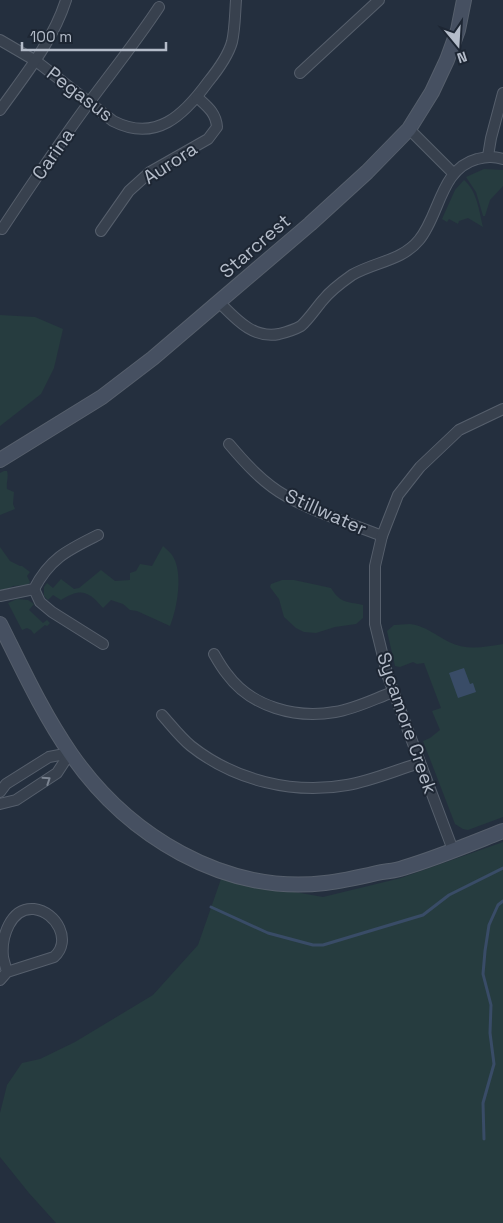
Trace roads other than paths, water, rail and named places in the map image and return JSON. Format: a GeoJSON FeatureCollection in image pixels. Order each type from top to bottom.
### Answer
{"type":"FeatureCollection","features":[{"type":"Feature","properties":{"kind":"street"},"geometry":{"type":"LineString","coordinates":[[0,110],[36,61],[50,37],[66,0]]}},
{"type":"Feature","properties":{"kind":"street","name":"Pegasus"},"geometry":{"type":"LineString","coordinates":[[0,40],[36,61],[113,121],[126,128],[142,129],[176,118],[197,97],[218,70],[232,43],[236,0]]}},
{"type":"Feature","properties":{"kind":"street"},"geometry":{"type":"LineString","coordinates":[[300,73],[379,0]]}},
{"type":"Feature","properties":{"kind":"street","name":"Starcrest"},"geometry":{"type":"LineString","coordinates":[[0,460],[102,397],[153,358],[317,218],[367,172],[409,129],[432,92],[458,30],[464,0]]}},
{"type":"Feature","properties":{"kind":"street","name":"Carina"},"geometry":{"type":"LineString","coordinates":[[2,229],[89,103],[140,36],[158,7]]}},
{"type":"Feature","properties":{"kind":"street"},"geometry":{"type":"LineString","coordinates":[[488,156],[503,94]]}},
{"type":"Feature","properties":{"kind":"street","name":"Aurora"},"geometry":{"type":"LineString","coordinates":[[101,231],[128,191],[150,172],[208,139],[217,128],[216,117],[197,97]]}},
{"type":"Feature","properties":{"kind":"street"},"geometry":{"type":"LineString","coordinates":[[409,129],[454,173]]}},
{"type":"Feature","properties":{"kind":"street"},"geometry":{"type":"LineString","coordinates":[[219,302],[239,323],[254,332],[272,336],[289,332],[301,326],[325,298],[348,278],[360,270],[400,256],[419,241],[428,227],[443,192],[454,173],[472,160],[488,156],[503,159]]}},
{"type":"Feature","properties":{"kind":"street","name":"Sycamore Creek"},"geometry":{"type":"LineString","coordinates":[[453,850],[381,656],[375,624],[375,566],[382,536],[398,495],[420,467],[458,430],[503,409]]}},
{"type":"Feature","properties":{"kind":"street","name":"Stillwater"},"geometry":{"type":"LineString","coordinates":[[229,444],[248,466],[284,495],[324,514],[382,536]]}},
{"type":"Feature","properties":{"kind":"street"},"geometry":{"type":"LineString","coordinates":[[0,596],[34,588],[43,572],[58,557],[98,535]]}},
{"type":"Feature","properties":{"kind":"street"},"geometry":{"type":"LineString","coordinates":[[34,588],[40,602],[52,612],[103,644]]}},
{"type":"Feature","properties":{"kind":"street"},"geometry":{"type":"LineString","coordinates":[[0,624],[44,710],[70,753],[85,773],[126,818],[181,854],[222,872],[273,883],[324,884],[402,869],[503,831]]}},
{"type":"Feature","properties":{"kind":"street"},"geometry":{"type":"LineString","coordinates":[[214,654],[227,675],[241,689],[262,703],[280,710],[307,715],[336,712],[393,692]]}},
{"type":"Feature","properties":{"kind":"street"},"geometry":{"type":"LineString","coordinates":[[162,715],[190,745],[215,762],[242,775],[267,782],[322,788],[347,785],[420,763]]}},
{"type":"Feature","properties":{"kind":"street"},"geometry":{"type":"LineString","coordinates":[[0,792],[6,784],[49,758],[70,753]]}},
{"type":"Feature","properties":{"kind":"street"},"geometry":{"type":"LineString","coordinates":[[0,804],[16,800],[57,773],[70,753]]}},
{"type":"Feature","properties":{"kind":"street"},"geometry":{"type":"LineString","coordinates":[[33,909],[50,916],[56,922],[63,939],[62,947],[58,953],[54,958],[4,976],[3,957],[6,930],[12,919],[21,911],[33,909]]}},
{"type":"Feature","properties":{"kind":"water"},"geometry":{"type":"Polygon","coordinates":[[[464,668],[470,684],[473,683],[476,692],[458,698],[449,673],[464,668]]]}},
{"type":"Feature","properties":{"kind":"waterway"},"geometry":{"type":"LineString","coordinates":[[211,907],[268,933],[313,945],[323,945],[423,915],[449,895],[503,868]]}},
{"type":"Feature","properties":{"kind":"waterway"},"geometry":{"type":"LineString","coordinates":[[484,1139],[483,1103],[494,1064],[490,1033],[491,1005],[483,974],[489,925],[498,905],[503,901]]}}]}
